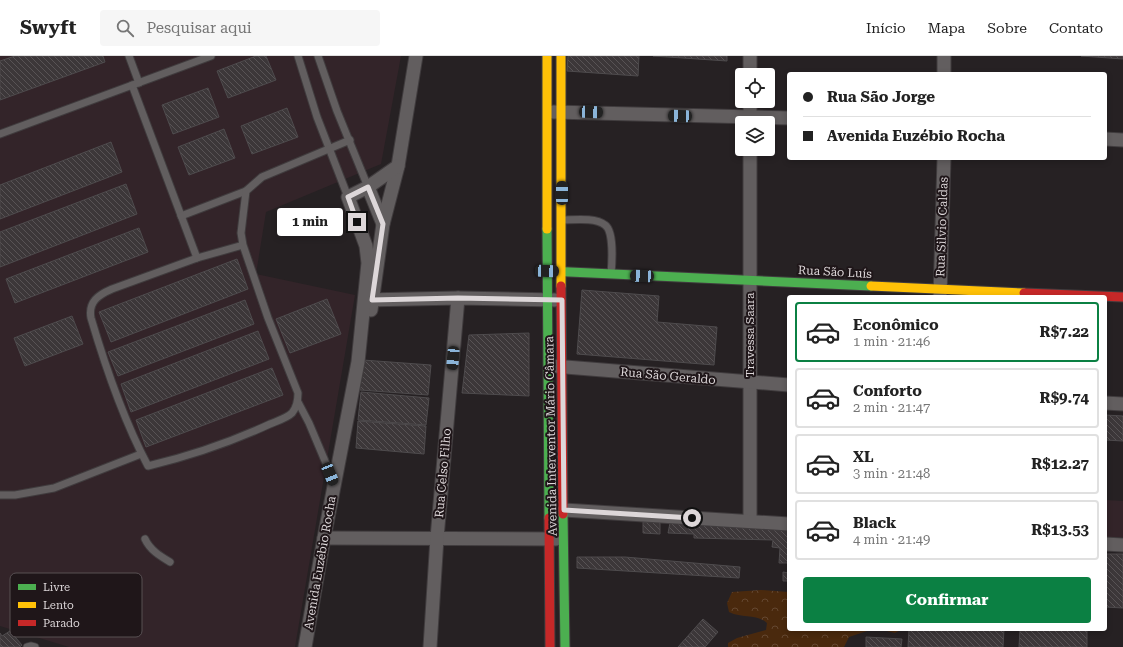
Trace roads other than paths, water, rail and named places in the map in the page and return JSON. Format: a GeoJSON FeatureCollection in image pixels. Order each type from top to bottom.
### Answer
{"type":"FeatureCollection","features":[{"type":"Feature","properties":{"kind":"main road","name":"Avenida Interventor Mário Câmara"},"geometry":{"type":"LineString","coordinates":[[547,56],[546,220],[550,647]]}},
{"type":"Feature","properties":{"kind":"main road","name":"Avenida Interventor Mário Câmara"},"geometry":{"type":"LineString","coordinates":[[561,56],[561,272],[565,647]]}},
{"type":"Feature","properties":{"kind":"main road","name":"Rua São Luís"},"geometry":{"type":"LineString","coordinates":[[547,271],[750,281],[940,293],[1032,295]]}},
{"type":"Feature","properties":{"kind":"main road","name":"Rua São Luís"},"geometry":{"type":"LineString","coordinates":[[1107,297],[1123,297]]}},
{"type":"Feature","properties":{"kind":"street","name":"Avenida Euzébio Rocha"},"geometry":{"type":"LineString","coordinates":[[305,647],[324,538],[358,362],[368,300],[383,224],[398,166],[416,56]]}},
{"type":"Feature","properties":{"kind":"street"},"geometry":{"type":"LineString","coordinates":[[750,56],[750,68]]}},
{"type":"Feature","properties":{"kind":"street"},"geometry":{"type":"LineString","coordinates":[[944,56],[944,72]]}},
{"type":"Feature","properties":{"kind":"street"},"geometry":{"type":"LineString","coordinates":[[546,112],[735,119]]}},
{"type":"Feature","properties":{"kind":"street"},"geometry":{"type":"LineString","coordinates":[[775,119],[787,118]]}},
{"type":"Feature","properties":{"kind":"street"},"geometry":{"type":"LineString","coordinates":[[1107,139],[1123,140]]}},
{"type":"Feature","properties":{"kind":"street","name":"Travessa Saara"},"geometry":{"type":"LineString","coordinates":[[750,156],[750,522]]}},
{"type":"Feature","properties":{"kind":"street","name":"Rua Silvio Caldas"},"geometry":{"type":"LineString","coordinates":[[940,293],[944,160]]}},
{"type":"Feature","properties":{"kind":"street"},"geometry":{"type":"LineString","coordinates":[[348,197],[368,187],[398,166]]}},
{"type":"Feature","properties":{"kind":"street"},"geometry":{"type":"LineString","coordinates":[[368,187],[383,224]]}},
{"type":"Feature","properties":{"kind":"street","name":"Avenida Euzébio Rocha"},"geometry":{"type":"LineString","coordinates":[[348,197],[366,246],[368,263],[368,300]]}},
{"type":"Feature","properties":{"kind":"street"},"geometry":{"type":"LineString","coordinates":[[368,300],[458,298],[562,300]]}},
{"type":"Feature","properties":{"kind":"street","name":"Rua Celso Filho"},"geometry":{"type":"LineString","coordinates":[[430,647],[437,538],[458,298]]}},
{"type":"Feature","properties":{"kind":"street","name":"Rua São Geraldo"},"geometry":{"type":"LineString","coordinates":[[547,366],[787,385]]}},
{"type":"Feature","properties":{"kind":"street"},"geometry":{"type":"LineString","coordinates":[[1107,403],[1123,404]]}},
{"type":"Feature","properties":{"kind":"street"},"geometry":{"type":"LineString","coordinates":[[564,510],[787,524]]}},
{"type":"Feature","properties":{"kind":"street"},"geometry":{"type":"LineString","coordinates":[[324,538],[564,538]]}},
{"type":"Feature","properties":{"kind":"street"},"geometry":{"type":"LineString","coordinates":[[1107,544],[1123,545]]}},
{"type":"Feature","properties":{"kind":"lane"},"geometry":{"type":"LineString","coordinates":[[129,56],[135,84],[197,258]]}},
{"type":"Feature","properties":{"kind":"lane"},"geometry":{"type":"LineString","coordinates":[[0,134],[210,56]]}},
{"type":"Feature","properties":{"kind":"lane"},"geometry":{"type":"LineString","coordinates":[[298,56],[317,117],[348,197]]}},
{"type":"Feature","properties":{"kind":"lane"},"geometry":{"type":"LineString","coordinates":[[318,56],[368,187]]}},
{"type":"Feature","properties":{"kind":"lane"},"geometry":{"type":"LineString","coordinates":[[181,216],[246,191],[262,177],[350,140]]}},
{"type":"Feature","properties":{"kind":"lane"},"geometry":{"type":"LineString","coordinates":[[243,245],[197,258],[106,292],[96,298],[91,307],[91,318],[107,369],[141,454],[148,466],[177,459],[252,432],[291,414],[298,402],[298,393],[268,318],[243,245],[242,233],[246,191]]}},
{"type":"Feature","properties":{"kind":"lane"},"geometry":{"type":"LineString","coordinates":[[546,220],[588,220],[598,221],[606,225],[610,232],[612,260],[611,274]]}},
{"type":"Feature","properties":{"kind":"lane"},"geometry":{"type":"LineString","coordinates":[[298,402],[309,423],[335,484]]}},
{"type":"Feature","properties":{"kind":"lane"},"geometry":{"type":"LineString","coordinates":[[0,495],[15,495],[54,488],[141,454]]}},
{"type":"Feature","properties":{"kind":"lane"},"geometry":{"type":"LineString","coordinates":[[145,539],[148,545],[155,552],[170,562]]}},
{"type":"Feature","properties":{"kind":"lane"},"geometry":{"type":"LineString","coordinates":[[27,647],[35,647]]}}]}
